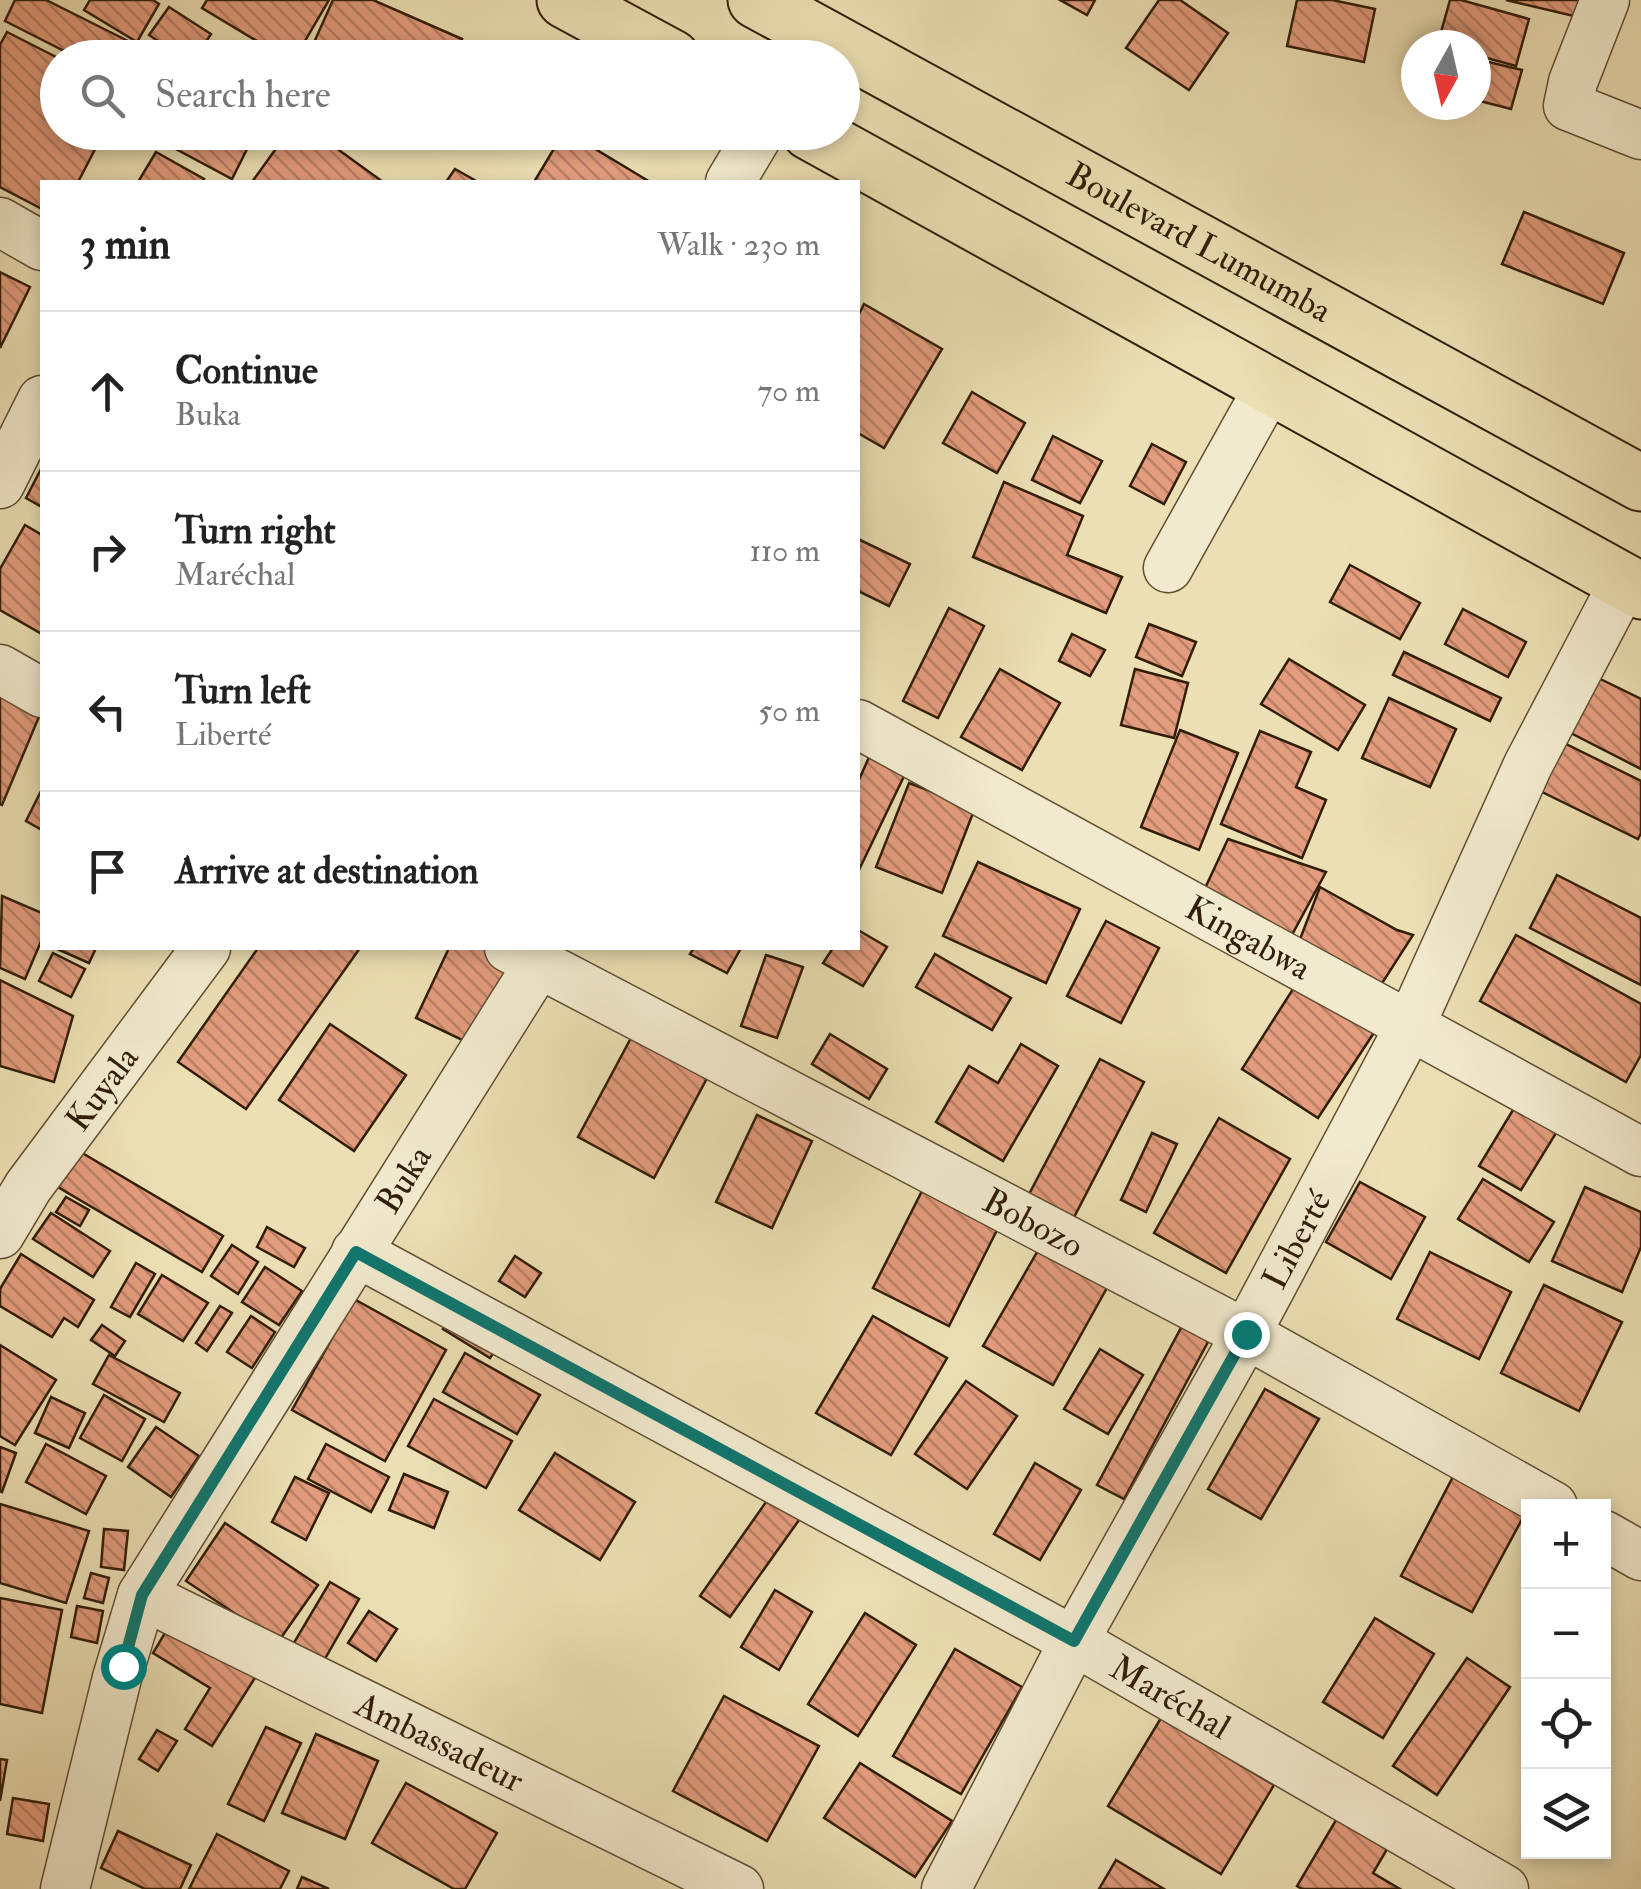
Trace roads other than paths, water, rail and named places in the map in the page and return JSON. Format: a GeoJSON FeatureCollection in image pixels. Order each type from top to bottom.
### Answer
{"type":"FeatureCollection","features":[{"type":"Feature","properties":{"kind":"highway"},"geometry":{"type":"LineString","coordinates":[[565,0],[639,40]]}},
{"type":"Feature","properties":{"kind":"highway","name":"Boulevard Lumumba"},"geometry":{"type":"LineString","coordinates":[[756,0],[829,40]]}},
{"type":"Feature","properties":{"kind":"highway","name":"Boulevard Lumumba"},"geometry":{"type":"LineString","coordinates":[[860,57],[1641,483]]}},
{"type":"Feature","properties":{"kind":"highway"},"geometry":{"type":"LineString","coordinates":[[842,150],[1632,586]]}},
{"type":"Feature","properties":{"kind":"street"},"geometry":{"type":"LineString","coordinates":[[1605,0],[1573,82],[1568,106],[1641,136]]}},
{"type":"Feature","properties":{"kind":"street"},"geometry":{"type":"LineString","coordinates":[[731,180],[749,150]]}},
{"type":"Feature","properties":{"kind":"street"},"geometry":{"type":"LineString","coordinates":[[0,222],[40,245]]}},
{"type":"Feature","properties":{"kind":"street"},"geometry":{"type":"LineString","coordinates":[[1168,568],[1269,388]]}},
{"type":"Feature","properties":{"kind":"street"},"geometry":{"type":"LineString","coordinates":[[0,484],[40,404]]}},
{"type":"Feature","properties":{"kind":"street","name":"Liberté"},"geometry":{"type":"LineString","coordinates":[[946,1889],[1074,1641],[1246,1334],[1412,1024],[1528,765],[1632,586]]}},
{"type":"Feature","properties":{"kind":"street"},"geometry":{"type":"LineString","coordinates":[[0,668],[40,693]]}},
{"type":"Feature","properties":{"kind":"street","name":"Kingabwa"},"geometry":{"type":"LineString","coordinates":[[860,725],[1641,1152]]}},
{"type":"Feature","properties":{"kind":"street","name":"Kuyala"},"geometry":{"type":"LineString","coordinates":[[0,1234],[28,1188],[205,950]]}},
{"type":"Feature","properties":{"kind":"street","name":"Buka"},"geometry":{"type":"LineString","coordinates":[[65,1889],[117,1678],[142,1595],[356,1252],[524,955]]}},
{"type":"Feature","properties":{"kind":"street","name":"Bobozo"},"geometry":{"type":"LineString","coordinates":[[524,955],[1246,1334],[1541,1499]]}},
{"type":"Feature","properties":{"kind":"street","name":"Maréchal"},"geometry":{"type":"LineString","coordinates":[[356,1252],[1074,1641],[1504,1889]]}},
{"type":"Feature","properties":{"kind":"street"},"geometry":{"type":"LineString","coordinates":[[1611,1539],[1641,1556]]}},
{"type":"Feature","properties":{"kind":"street","name":"Ambassadeur"},"geometry":{"type":"LineString","coordinates":[[142,1595],[740,1889]]}}]}
